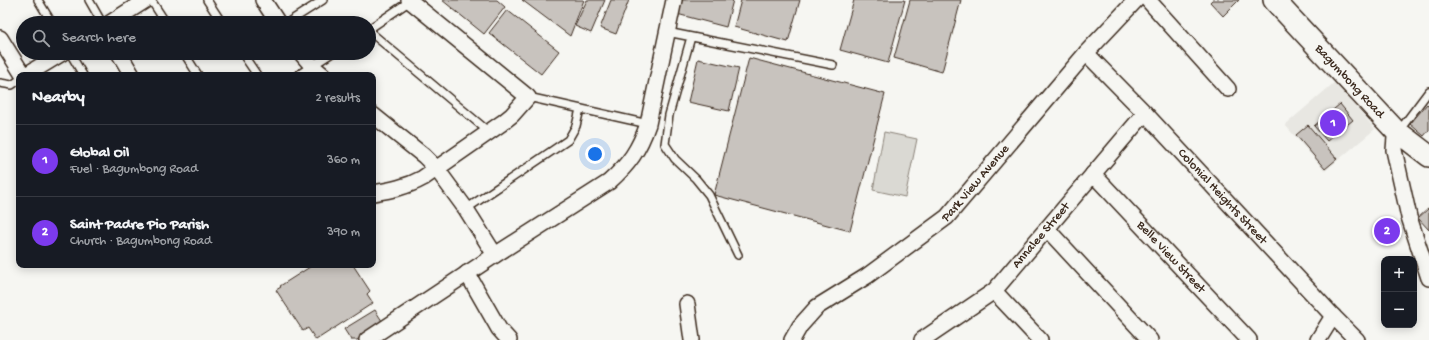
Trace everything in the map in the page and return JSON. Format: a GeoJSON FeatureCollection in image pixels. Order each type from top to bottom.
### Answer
{"type":"FeatureCollection","features":[{"type":"Feature","properties":{"kind":"main road","name":"Bagumbong Road"},"geometry":{"type":"LineString","coordinates":[[1274,0],[1398,133],[1429,156]]}},
{"type":"Feature","properties":{"kind":"street"},"geometry":{"type":"LineString","coordinates":[[121,16],[146,0]]}},
{"type":"Feature","properties":{"kind":"street"},"geometry":{"type":"LineString","coordinates":[[263,0],[273,16]]}},
{"type":"Feature","properties":{"kind":"street"},"geometry":{"type":"LineString","coordinates":[[367,340],[467,273],[609,182],[623,170],[634,156],[642,141],[648,124],[674,0]]}},
{"type":"Feature","properties":{"kind":"street","name":"Park View Avenue"},"geometry":{"type":"LineString","coordinates":[[792,340],[800,326],[817,307],[866,276],[947,217],[1086,53],[1136,0]]}},
{"type":"Feature","properties":{"kind":"street"},"geometry":{"type":"LineString","coordinates":[[1148,0],[1228,89]]}},
{"type":"Feature","properties":{"kind":"street"},"geometry":{"type":"LineString","coordinates":[[376,192],[413,184],[512,115],[528,97],[410,1]]}},
{"type":"Feature","properties":{"kind":"street"},"geometry":{"type":"LineString","coordinates":[[0,38],[21,72]]}},
{"type":"Feature","properties":{"kind":"street","name":"Colonial Heights Street"},"geometry":{"type":"LineString","coordinates":[[1086,53],[1145,113],[1333,316],[1358,340]]}},
{"type":"Feature","properties":{"kind":"street"},"geometry":{"type":"LineString","coordinates":[[31,72],[51,60]]}},
{"type":"Feature","properties":{"kind":"street"},"geometry":{"type":"LineString","coordinates":[[123,60],[130,72]]}},
{"type":"Feature","properties":{"kind":"street"},"geometry":{"type":"LineString","coordinates":[[307,60],[317,71]]}},
{"type":"Feature","properties":{"kind":"street","name":"Annalee Street"},"geometry":{"type":"LineString","coordinates":[[930,338],[994,291],[1145,113]]}},
{"type":"Feature","properties":{"kind":"street"},"geometry":{"type":"LineString","coordinates":[[376,117],[424,156],[436,168],[466,209],[495,255]]}},
{"type":"Feature","properties":{"kind":"street"},"geometry":{"type":"LineString","coordinates":[[1398,133],[1395,137],[1394,150],[1409,217],[1429,278]]}},
{"type":"Feature","properties":{"kind":"street","name":"Belle View Street"},"geometry":{"type":"LineString","coordinates":[[1093,174],[1249,340]]}},
{"type":"Feature","properties":{"kind":"street"},"geometry":{"type":"LineString","coordinates":[[1046,229],[1150,340]]}},
{"type":"Feature","properties":{"kind":"street"},"geometry":{"type":"LineString","coordinates":[[467,273],[499,329],[509,340]]}},
{"type":"Feature","properties":{"kind":"street"},"geometry":{"type":"LineString","coordinates":[[994,291],[1040,340]]}},
{"type":"Feature","properties":{"kind":"street"},"geometry":{"type":"LineString","coordinates":[[687,304],[692,340]]}},
{"type":"Feature","properties":{"kind":"street"},"geometry":{"type":"LineString","coordinates":[[1318,340],[1333,316]]}},
{"type":"Feature","properties":{"kind":"lane"},"geometry":{"type":"LineString","coordinates":[[38,0],[48,16]]}},
{"type":"Feature","properties":{"kind":"lane"},"geometry":{"type":"LineString","coordinates":[[89,0],[98,16]]}},
{"type":"Feature","properties":{"kind":"lane"},"geometry":{"type":"LineString","coordinates":[[151,0],[161,16]]}},
{"type":"Feature","properties":{"kind":"lane"},"geometry":{"type":"LineString","coordinates":[[207,0],[217,16]]}},
{"type":"Feature","properties":{"kind":"lane"},"geometry":{"type":"LineString","coordinates":[[298,16],[323,0]]}},
{"type":"Feature","properties":{"kind":"lane"},"geometry":{"type":"LineString","coordinates":[[376,25],[410,1]]}},
{"type":"Feature","properties":{"kind":"lane"},"geometry":{"type":"LineString","coordinates":[[667,32],[833,65]]}},
{"type":"Feature","properties":{"kind":"lane"},"geometry":{"type":"LineString","coordinates":[[376,36],[489,132]]}},
{"type":"Feature","properties":{"kind":"lane"},"geometry":{"type":"LineString","coordinates":[[690,37],[670,115],[665,144],[675,159],[696,179],[709,195],[738,256]]}},
{"type":"Feature","properties":{"kind":"lane"},"geometry":{"type":"LineString","coordinates":[[74,60],[81,72]]}},
{"type":"Feature","properties":{"kind":"lane"},"geometry":{"type":"LineString","coordinates":[[188,60],[196,72]]}},
{"type":"Feature","properties":{"kind":"lane"},"geometry":{"type":"LineString","coordinates":[[246,60],[254,72]]}},
{"type":"Feature","properties":{"kind":"lane"},"geometry":{"type":"LineString","coordinates":[[317,71],[326,60]]}},
{"type":"Feature","properties":{"kind":"lane"},"geometry":{"type":"LineString","coordinates":[[0,83],[12,85],[16,82]]}},
{"type":"Feature","properties":{"kind":"lane"},"geometry":{"type":"LineString","coordinates":[[1398,133],[1429,91]]}},
{"type":"Feature","properties":{"kind":"lane"},"geometry":{"type":"LineString","coordinates":[[528,97],[648,124]]}},
{"type":"Feature","properties":{"kind":"lane"},"geometry":{"type":"LineString","coordinates":[[466,209],[568,140],[576,126],[580,109]]}},
{"type":"Feature","properties":{"kind":"shaded area"},"geometry":{"type":"Polygon","coordinates":[[[1335,82],[1375,129],[1325,171],[1285,125],[1335,82]]]}},
{"type":"Feature","properties":{"kind":"shaded area"},"geometry":{"type":"Polygon","coordinates":[[[884,132],[917,139],[905,197],[873,190],[884,132]]]}},
{"type":"Feature","properties":{"kind":"building"},"geometry":{"type":"Polygon","coordinates":[[[442,0],[497,0],[505,7],[484,34],[442,0]]]}},
{"type":"Feature","properties":{"kind":"building"},"geometry":{"type":"Polygon","coordinates":[[[522,0],[584,0],[570,36],[522,0]]]}},
{"type":"Feature","properties":{"kind":"building"},"geometry":{"type":"Polygon","coordinates":[[[587,0],[605,0],[591,33],[575,26],[587,0]]]}},
{"type":"Feature","properties":{"kind":"building"},"geometry":{"type":"Polygon","coordinates":[[[611,0],[629,0],[616,34],[600,28],[611,0]]]}},
{"type":"Feature","properties":{"kind":"building"},"geometry":{"type":"Polygon","coordinates":[[[680,0],[733,0],[726,27],[677,14],[680,0]]]}},
{"type":"Feature","properties":{"kind":"building"},"geometry":{"type":"Polygon","coordinates":[[[741,0],[800,0],[788,42],[734,27],[741,0]]]}},
{"type":"Feature","properties":{"kind":"building"},"geometry":{"type":"Polygon","coordinates":[[[854,0],[905,0],[888,63],[840,50],[854,0]]]}},
{"type":"Feature","properties":{"kind":"building"},"geometry":{"type":"Polygon","coordinates":[[[910,0],[961,0],[942,72],[894,58],[910,0]]]}},
{"type":"Feature","properties":{"kind":"building"},"geometry":{"type":"Polygon","coordinates":[[[1212,0],[1239,0],[1223,16],[1210,2],[1212,0]]]}},
{"type":"Feature","properties":{"kind":"building"},"geometry":{"type":"Polygon","coordinates":[[[507,10],[559,51],[541,74],[489,33],[507,10]]]}},
{"type":"Feature","properties":{"kind":"building"},"geometry":{"type":"Polygon","coordinates":[[[749,58],[885,94],[850,231],[714,195],[749,58]]]}},
{"type":"Feature","properties":{"kind":"building"},"geometry":{"type":"Polygon","coordinates":[[[698,59],[739,68],[729,111],[688,102],[698,59]]]}},
{"type":"Feature","properties":{"kind":"building"},"geometry":{"type":"Polygon","coordinates":[[[1340,104],[1353,120],[1327,141],[1314,126],[1340,104]]]}},
{"type":"Feature","properties":{"kind":"building"},"geometry":{"type":"Polygon","coordinates":[[[1427,104],[1429,106],[1429,130],[1424,136],[1410,124],[1427,104]]]}},
{"type":"Feature","properties":{"kind":"building"},"geometry":{"type":"Polygon","coordinates":[[[1308,125],[1337,159],[1325,169],[1296,135],[1308,125]]]}},
{"type":"Feature","properties":{"kind":"building"},"geometry":{"type":"Polygon","coordinates":[[[1429,208],[1429,230],[1418,218],[1429,208]]]}},
{"type":"Feature","properties":{"kind":"building"},"geometry":{"type":"Polygon","coordinates":[[[308,268],[355,268],[370,291],[367,294],[373,303],[316,340],[308,328],[303,331],[276,290],[281,287],[280,286],[308,268]]]}},
{"type":"Feature","properties":{"kind":"building"},"geometry":{"type":"Polygon","coordinates":[[[375,310],[384,324],[357,340],[351,340],[344,329],[375,310]]]}},
{"type":"Feature","properties":{"kind":"place","name":"Global Oil"},"geometry":{"type":"Point","coordinates":[1333,123]}},
{"type":"Feature","properties":{"kind":"place","name":"Saint Padre Pio Parish"},"geometry":{"type":"Point","coordinates":[1387,231]}}]}
